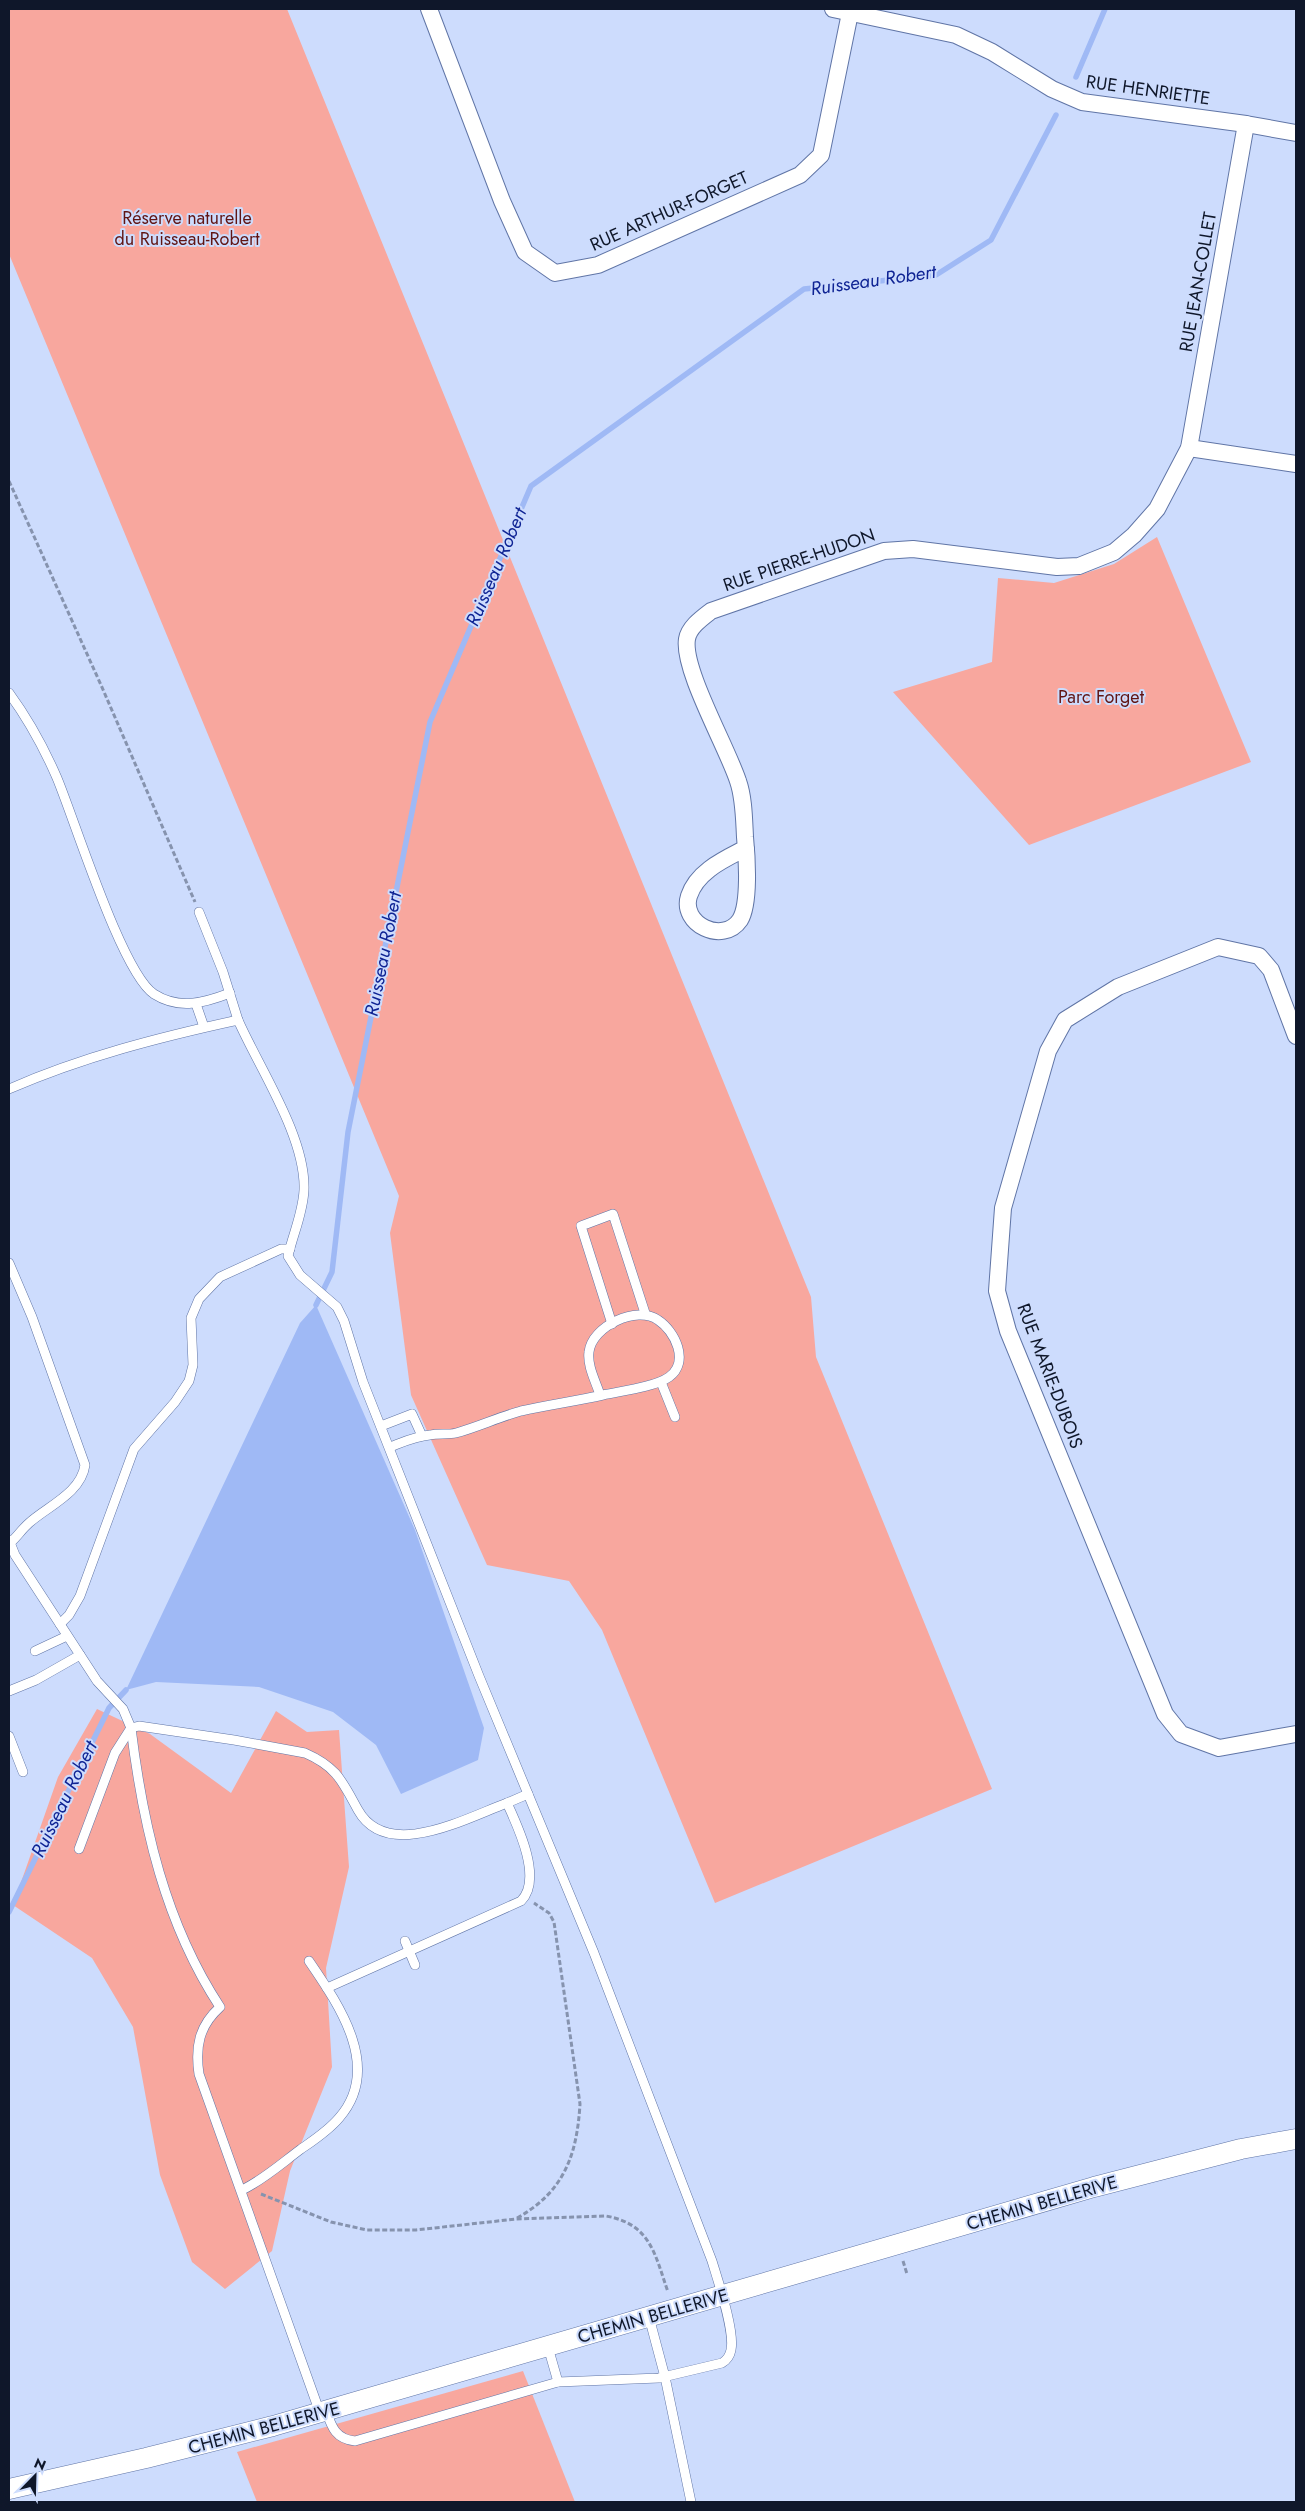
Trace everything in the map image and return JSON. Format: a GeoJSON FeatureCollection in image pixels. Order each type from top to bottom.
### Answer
{"type":"FeatureCollection","features":[{"type":"Feature","properties":{"kind":"street","name":"RUE ARTHUR-FORGET"},"geometry":{"type":"LineString","coordinates":[[431,9],[502,201],[525,252],[555,273],[598,265],[800,175],[822,155],[850,13]]}},
{"type":"Feature","properties":{"kind":"street","name":"RUE HENRIETTE"},"geometry":{"type":"LineString","coordinates":[[832,9],[956,36],[992,52],[1052,89],[1082,102],[1246,124],[1296,133]]}},
{"type":"Feature","properties":{"kind":"street","name":"RUE JEAN-COLLET"},"geometry":{"type":"LineString","coordinates":[[1189,448],[1246,124]]}},
{"type":"Feature","properties":{"kind":"street"},"geometry":{"type":"LineString","coordinates":[[1189,448],[1296,464]]}},
{"type":"Feature","properties":{"kind":"street","name":"RUE PIERRE-HUDON"},"geometry":{"type":"LineString","coordinates":[[746,848],[712,867],[697,880],[688,897],[689,913],[700,927],[717,932],[733,928],[741,919],[745,901],[746,848],[744,810],[739,782],[687,660],[687,637],[696,623],[712,611],[884,552],[913,549],[1057,567],[1079,566],[1114,552],[1134,535],[1157,509],[1189,448]]}},
{"type":"Feature","properties":{"kind":"street","name":"RUE MARIE-DUBOIS"},"geometry":{"type":"LineString","coordinates":[[1296,1036],[1271,970],[1259,956],[1218,947],[1118,988],[1065,1020],[1048,1051],[1003,1208],[997,1291],[1008,1331],[1165,1714],[1181,1734],[1219,1748],[1296,1734]]}},
{"type":"Feature","properties":{"kind":"street","name":"CHEMIN BELLERIVE"},"geometry":{"type":"LineString","coordinates":[[9,2489],[146,2458],[323,2412],[1094,2187],[1241,2149],[1296,2139]]}},
{"type":"Feature","properties":{"kind":"lane"},"geometry":{"type":"LineString","coordinates":[[9,693],[32,728],[57,778],[114,927],[140,980],[154,994],[163,998],[196,1004],[230,993]]}},
{"type":"Feature","properties":{"kind":"lane"},"geometry":{"type":"LineString","coordinates":[[9,1263],[32,1317],[85,1465],[81,1480],[74,1488],[28,1524],[9,1542],[97,1681],[123,1709],[131,1728],[152,1851],[168,1904],[194,1964],[220,2007],[208,2020],[201,2032],[196,2056],[199,2074],[323,2412],[337,2435],[344,2439],[355,2440],[558,2382],[642,2380],[665,2377],[726,2360],[731,2350],[731,2343],[722,2296],[712,2261],[594,1953],[479,1676],[381,1426],[344,1321],[329,1300],[313,1287],[291,1264],[288,1256],[302,1206],[304,1188],[302,1165],[288,1123],[238,1020],[230,993],[199,912]]}},
{"type":"Feature","properties":{"kind":"lane"},"geometry":{"type":"LineString","coordinates":[[196,1004],[204,1027]]}},
{"type":"Feature","properties":{"kind":"lane"},"geometry":{"type":"LineString","coordinates":[[9,1088],[150,1041],[238,1020]]}},
{"type":"Feature","properties":{"kind":"lane"},"geometry":{"type":"LineString","coordinates":[[612,1324],[581,1226],[613,1214],[645,1313]]}},
{"type":"Feature","properties":{"kind":"lane"},"geometry":{"type":"LineString","coordinates":[[60,1624],[69,1615],[80,1596],[134,1449],[175,1402],[189,1381],[192,1365],[192,1318],[199,1300],[220,1277],[232,1270],[282,1249],[290,1249]]}},
{"type":"Feature","properties":{"kind":"lane"},"geometry":{"type":"LineString","coordinates":[[390,1447],[422,1436],[455,1433],[520,1412],[600,1395],[660,1382],[670,1377],[676,1369],[680,1353],[666,1326],[645,1313],[635,1314],[612,1324],[593,1339],[588,1354],[600,1395]]}},
{"type":"Feature","properties":{"kind":"lane"},"geometry":{"type":"LineString","coordinates":[[660,1382],[675,1417]]}},
{"type":"Feature","properties":{"kind":"lane"},"geometry":{"type":"LineString","coordinates":[[381,1426],[412,1414],[422,1436]]}},
{"type":"Feature","properties":{"kind":"lane"},"geometry":{"type":"LineString","coordinates":[[36,1651],[67,1636]]}},
{"type":"Feature","properties":{"kind":"lane"},"geometry":{"type":"LineString","coordinates":[[9,1691],[36,1680],[80,1655]]}},
{"type":"Feature","properties":{"kind":"lane"},"geometry":{"type":"LineString","coordinates":[[131,1728],[151,1727],[305,1753],[329,1766],[339,1774],[366,1822],[375,1829],[395,1835],[405,1835],[452,1824],[528,1794]]}},
{"type":"Feature","properties":{"kind":"lane"},"geometry":{"type":"LineString","coordinates":[[79,1849],[115,1753],[131,1728]]}},
{"type":"Feature","properties":{"kind":"lane"},"geometry":{"type":"LineString","coordinates":[[9,1736],[23,1772]]}},
{"type":"Feature","properties":{"kind":"lane"},"geometry":{"type":"LineString","coordinates":[[327,1988],[516,1904],[524,1897],[530,1886],[530,1868],[520,1834],[507,1803]]}},
{"type":"Feature","properties":{"kind":"lane"},"geometry":{"type":"LineString","coordinates":[[405,1941],[416,1965]]}},
{"type":"Feature","properties":{"kind":"lane"},"geometry":{"type":"LineString","coordinates":[[242,2190],[256,2183],[322,2134],[340,2118],[353,2096],[358,2071],[357,2058],[346,2019],[309,1961]]}},
{"type":"Feature","properties":{"kind":"lane"},"geometry":{"type":"LineString","coordinates":[[649,2317],[665,2377],[691,2502]]}},
{"type":"Feature","properties":{"kind":"lane"},"geometry":{"type":"LineString","coordinates":[[548,2347],[558,2382]]}},
{"type":"Feature","properties":{"kind":"path"},"geometry":{"type":"LineString","coordinates":[[9,481],[101,685],[199,912]]}},
{"type":"Feature","properties":{"kind":"path"},"geometry":{"type":"LineString","coordinates":[[516,2219],[544,2200],[569,2166],[578,2131],[580,2104],[554,1922],[549,1913],[524,1897]]}},
{"type":"Feature","properties":{"kind":"path"},"geometry":{"type":"LineString","coordinates":[[242,2190],[263,2194],[332,2222],[367,2230],[416,2230],[516,2219],[606,2216],[621,2218],[634,2225],[650,2243],[674,2310]]}},
{"type":"Feature","properties":{"kind":"green space","name":"Réserve naturelle du Ruisseau-Robert"},"geometry":{"type":"Polygon","coordinates":[[[9,9],[287,9],[811,1297],[816,1357],[992,1789],[715,1903],[602,1630],[569,1581],[487,1565],[411,1395],[390,1233],[399,1196],[9,254],[9,9]]]}},
{"type":"Feature","properties":{"kind":"green space","name":"Parc Forget"},"geometry":{"type":"Polygon","coordinates":[[[1157,537],[1251,762],[1029,845],[893,692],[992,662],[998,578],[1054,583],[1114,564],[1157,537]]]}},
{"type":"Feature","properties":{"kind":"green space"},"geometry":{"type":"Polygon","coordinates":[[[97,1709],[150,1734],[231,1793],[276,1711],[307,1732],[339,1730],[349,1867],[326,1968],[332,2067],[290,2171],[272,2251],[225,2289],[192,2262],[160,2175],[133,2027],[92,1958],[13,1905],[58,1777],[97,1709]]]}},
{"type":"Feature","properties":{"kind":"green space"},"geometry":{"type":"Polygon","coordinates":[[[523,2371],[575,2502],[257,2502],[237,2452],[523,2371]]]}},
{"type":"Feature","properties":{"kind":"water"},"geometry":{"type":"Polygon","coordinates":[[[316,1305],[415,1530],[484,1728],[478,1760],[401,1794],[376,1745],[333,1712],[259,1687],[156,1682],[126,1690],[300,1323],[316,1305]]]}},
{"type":"Feature","properties":{"kind":"waterway","name":"Ruisseau Robert"},"geometry":{"type":"LineString","coordinates":[[1076,77],[1105,9]]}},
{"type":"Feature","properties":{"kind":"waterway","name":"Ruisseau Robert"},"geometry":{"type":"LineString","coordinates":[[316,1305],[332,1272],[348,1132],[430,722],[531,486],[804,289],[936,275],[991,240],[1056,115]]}},
{"type":"Feature","properties":{"kind":"waterway","name":"Ruisseau Robert"},"geometry":{"type":"LineString","coordinates":[[9,1912],[109,1708],[126,1690]]}}]}
